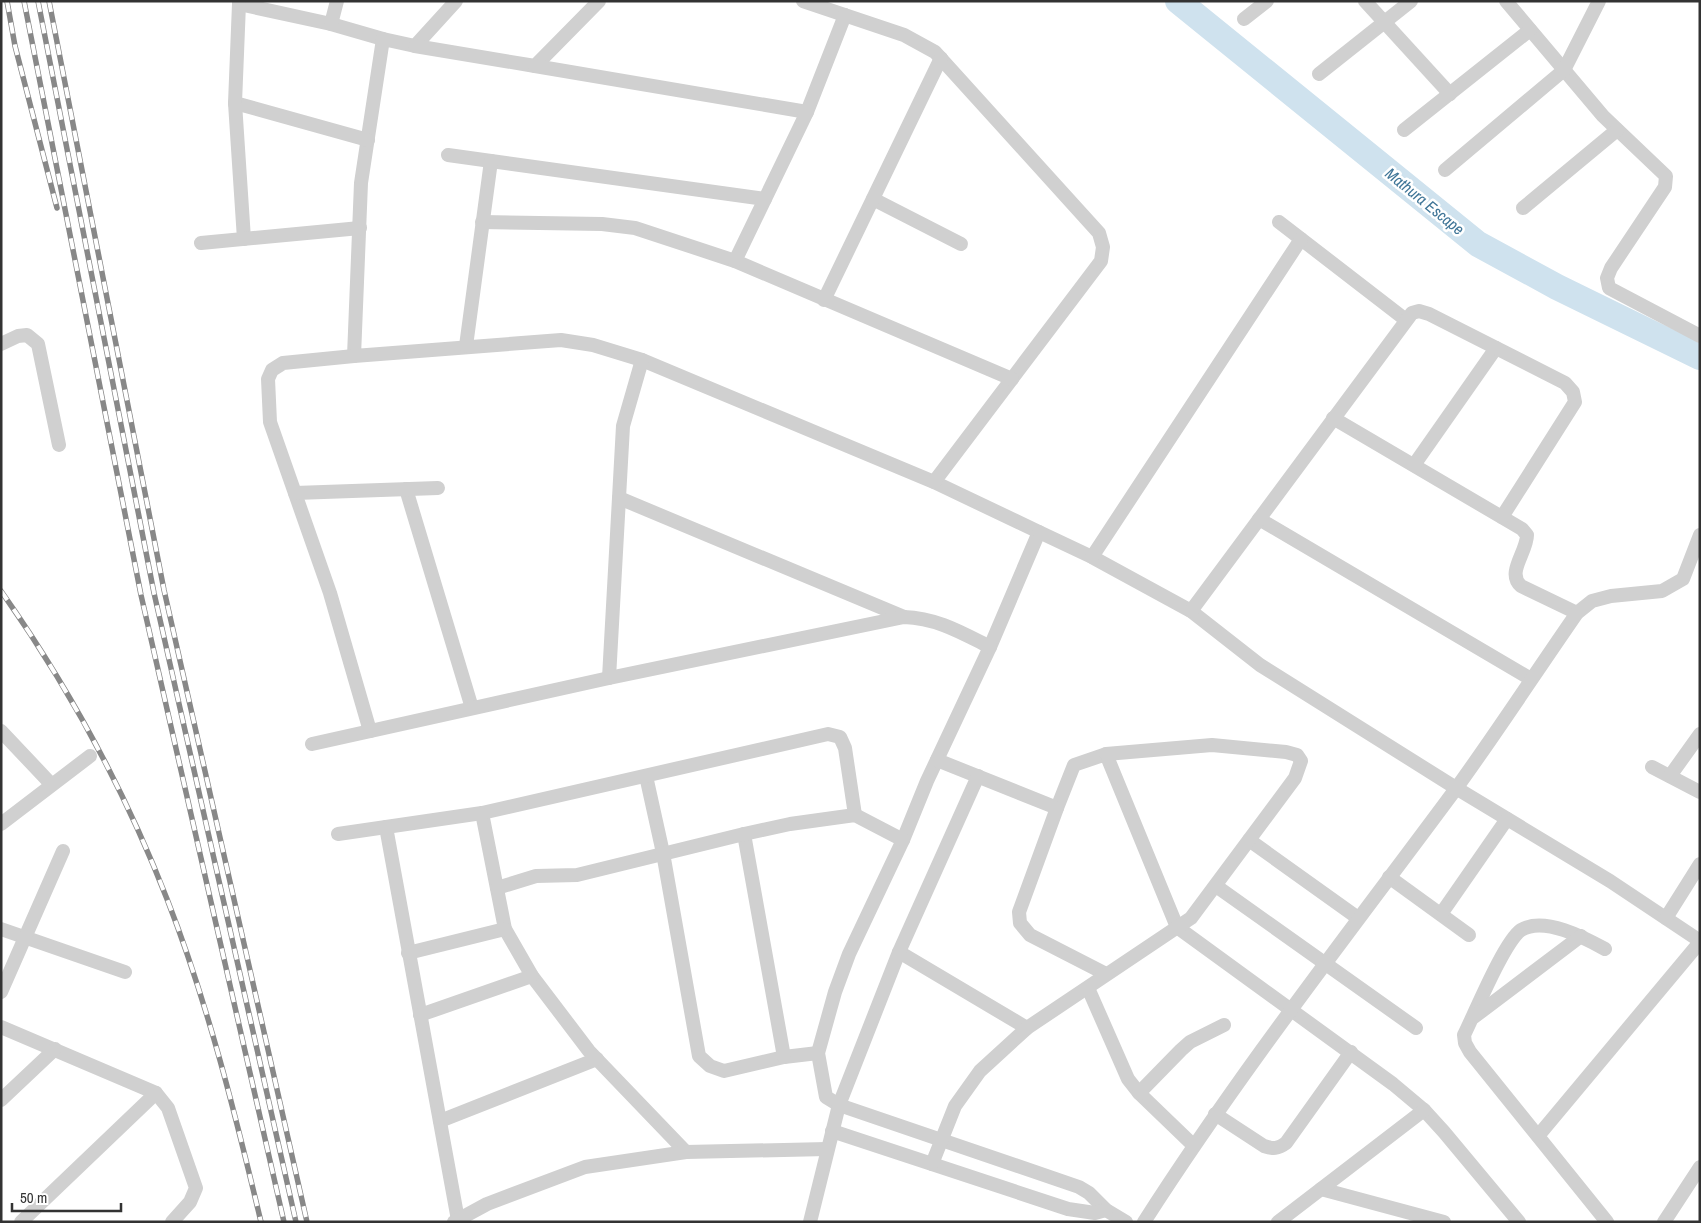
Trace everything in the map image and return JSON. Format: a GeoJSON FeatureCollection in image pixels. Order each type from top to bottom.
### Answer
{"type":"FeatureCollection","features":[{"type":"Feature","properties":{"kind":"street"},"geometry":{"type":"LineString","coordinates":[[331,24],[337,1]]}},
{"type":"Feature","properties":{"kind":"street"},"geometry":{"type":"LineString","coordinates":[[415,46],[456,1]]}},
{"type":"Feature","properties":{"kind":"street"},"geometry":{"type":"LineString","coordinates":[[535,66],[599,1]]}},
{"type":"Feature","properties":{"kind":"street"},"geometry":{"type":"LineString","coordinates":[[804,1],[904,36],[935,52],[1099,233],[1103,247],[1101,261],[934,482]]}},
{"type":"Feature","properties":{"kind":"street"},"geometry":{"type":"LineString","coordinates":[[1244,19],[1267,1]]}},
{"type":"Feature","properties":{"kind":"street"},"geometry":{"type":"LineString","coordinates":[[1365,1],[1450,94]]}},
{"type":"Feature","properties":{"kind":"street"},"geometry":{"type":"LineString","coordinates":[[1319,74],[1411,1]]}},
{"type":"Feature","properties":{"kind":"street"},"geometry":{"type":"LineString","coordinates":[[1506,1],[1617,130],[1666,176],[1665,187],[1611,268],[1607,278],[1609,288],[1700,336]]}},
{"type":"Feature","properties":{"kind":"street"},"geometry":{"type":"LineString","coordinates":[[1445,170],[1564,70],[1599,1]]}},
{"type":"Feature","properties":{"kind":"street"},"geometry":{"type":"LineString","coordinates":[[244,239],[234,103],[239,2],[415,46],[807,112]]}},
{"type":"Feature","properties":{"kind":"street"},"geometry":{"type":"LineString","coordinates":[[735,262],[807,112],[845,15]]}},
{"type":"Feature","properties":{"kind":"street"},"geometry":{"type":"LineString","coordinates":[[1404,130],[1530,30]]}},
{"type":"Feature","properties":{"kind":"street"},"geometry":{"type":"LineString","coordinates":[[354,356],[362,183],[382,39]]}},
{"type":"Feature","properties":{"kind":"street"},"geometry":{"type":"LineString","coordinates":[[824,300],[941,58]]}},
{"type":"Feature","properties":{"kind":"street"},"geometry":{"type":"LineString","coordinates":[[234,103],[368,140]]}},
{"type":"Feature","properties":{"kind":"street"},"geometry":{"type":"LineString","coordinates":[[1524,208],[1617,130]]}},
{"type":"Feature","properties":{"kind":"street"},"geometry":{"type":"LineString","coordinates":[[448,155],[765,200]]}},
{"type":"Feature","properties":{"kind":"street"},"geometry":{"type":"LineString","coordinates":[[466,346],[491,161]]}},
{"type":"Feature","properties":{"kind":"street"},"geometry":{"type":"LineString","coordinates":[[873,199],[961,244]]}},
{"type":"Feature","properties":{"kind":"street"},"geometry":{"type":"LineString","coordinates":[[482,222],[602,224],[635,228],[735,262],[1012,379]]}},
{"type":"Feature","properties":{"kind":"street"},"geometry":{"type":"LineString","coordinates":[[1279,222],[1406,320]]}},
{"type":"Feature","properties":{"kind":"street"},"geometry":{"type":"LineString","coordinates":[[201,243],[360,228]]}},
{"type":"Feature","properties":{"kind":"street"},"geometry":{"type":"LineString","coordinates":[[1092,557],[1301,239]]}},
{"type":"Feature","properties":{"kind":"street"},"geometry":{"type":"LineString","coordinates":[[1191,611],[1412,313],[1420,311],[1496,348],[1565,383],[1573,392],[1575,402],[1502,517]]}},
{"type":"Feature","properties":{"kind":"street"},"geometry":{"type":"LineString","coordinates":[[1,344],[18,336],[27,335],[38,344],[58,445]]}},
{"type":"Feature","properties":{"kind":"street"},"geometry":{"type":"LineString","coordinates":[[370,731],[330,593],[270,422],[268,379],[272,370],[284,363],[466,346],[561,340],[593,344],[642,360],[934,482],[1092,557],[1191,611],[1260,665],[1456,788],[1610,881],[1700,941],[1538,1136]]}},
{"type":"Feature","properties":{"kind":"street"},"geometry":{"type":"LineString","coordinates":[[1414,465],[1496,348]]}},
{"type":"Feature","properties":{"kind":"street"},"geometry":{"type":"LineString","coordinates":[[609,678],[623,426],[642,360]]}},
{"type":"Feature","properties":{"kind":"street"},"geometry":{"type":"LineString","coordinates":[[1333,418],[1522,529],[1528,535],[1527,544],[1513,575],[1515,581],[1521,586],[1577,613]]}},
{"type":"Feature","properties":{"kind":"street"},"geometry":{"type":"LineString","coordinates":[[295,493],[438,488]]}},
{"type":"Feature","properties":{"kind":"street"},"geometry":{"type":"LineString","coordinates":[[406,489],[472,708]]}},
{"type":"Feature","properties":{"kind":"street"},"geometry":{"type":"LineString","coordinates":[[619,498],[904,617]]}},
{"type":"Feature","properties":{"kind":"street"},"geometry":{"type":"LineString","coordinates":[[1259,518],[1531,679]]}},
{"type":"Feature","properties":{"kind":"street"},"geometry":{"type":"LineString","coordinates":[[1039,532],[990,647],[937,760],[904,840],[850,954],[836,992],[818,1053],[826,1097],[839,1105],[1079,1187],[1106,1210],[1126,1222]]}},
{"type":"Feature","properties":{"kind":"street"},"geometry":{"type":"LineString","coordinates":[[1144,1222],[1215,1114],[1291,1008],[1456,788],[1577,613],[1592,601],[1611,596],[1662,591],[1683,579],[1700,535]]}},
{"type":"Feature","properties":{"kind":"street"},"geometry":{"type":"LineString","coordinates":[[312,744],[609,678],[904,617],[945,624],[990,647]]}},
{"type":"Feature","properties":{"kind":"street"},"geometry":{"type":"LineString","coordinates":[[1,731],[51,784]]}},
{"type":"Feature","properties":{"kind":"street"},"geometry":{"type":"LineString","coordinates":[[338,834],[482,813],[828,734],[840,737],[845,748],[855,815]]}},
{"type":"Feature","properties":{"kind":"street"},"geometry":{"type":"LineString","coordinates":[[1670,776],[1700,734]]}},
{"type":"Feature","properties":{"kind":"street"},"geometry":{"type":"LineString","coordinates":[[932,1164],[955,1106],[980,1071],[1027,1028],[1190,918],[1216,886],[1295,778],[1301,761],[1296,755],[1234,745],[1212,744],[1106,754],[1074,765],[1019,912],[1020,923],[1030,935],[1106,974]]}},
{"type":"Feature","properties":{"kind":"street"},"geometry":{"type":"LineString","coordinates":[[1106,754],[1177,927],[1291,1008],[1393,1084],[1424,1110],[1519,1222]]}},
{"type":"Feature","properties":{"kind":"street"},"geometry":{"type":"LineString","coordinates":[[1,824],[90,756]]}},
{"type":"Feature","properties":{"kind":"street"},"geometry":{"type":"LineString","coordinates":[[937,760],[1057,808]]}},
{"type":"Feature","properties":{"kind":"street"},"geometry":{"type":"LineString","coordinates":[[1652,767],[1700,792]]}},
{"type":"Feature","properties":{"kind":"street"},"geometry":{"type":"LineString","coordinates":[[646,776],[663,853],[699,1056],[710,1066],[724,1071],[784,1057],[818,1053]]}},
{"type":"Feature","properties":{"kind":"street"},"geometry":{"type":"LineString","coordinates":[[810,1222],[839,1105],[899,952],[978,776]]}},
{"type":"Feature","properties":{"kind":"street"},"geometry":{"type":"LineString","coordinates":[[482,813],[505,929],[532,976],[597,1060],[686,1152]]}},
{"type":"Feature","properties":{"kind":"street"},"geometry":{"type":"LineString","coordinates":[[497,888],[536,876],[577,875],[790,824],[855,815],[904,840]]}},
{"type":"Feature","properties":{"kind":"street"},"geometry":{"type":"LineString","coordinates":[[1441,914],[1508,819]]}},
{"type":"Feature","properties":{"kind":"street"},"geometry":{"type":"LineString","coordinates":[[386,827],[440,1121],[456,1221],[488,1204],[585,1167],[686,1152],[827,1149]]}},
{"type":"Feature","properties":{"kind":"street"},"geometry":{"type":"LineString","coordinates":[[744,834],[784,1057]]}},
{"type":"Feature","properties":{"kind":"street"},"geometry":{"type":"LineString","coordinates":[[1249,840],[1358,918]]}},
{"type":"Feature","properties":{"kind":"street"},"geometry":{"type":"LineString","coordinates":[[1,992],[63,851]]}},
{"type":"Feature","properties":{"kind":"street"},"geometry":{"type":"LineString","coordinates":[[1666,918],[1700,864]]}},
{"type":"Feature","properties":{"kind":"street"},"geometry":{"type":"LineString","coordinates":[[1389,877],[1469,934]]}},
{"type":"Feature","properties":{"kind":"street"},"geometry":{"type":"LineString","coordinates":[[1216,886],[1416,1028]]}},
{"type":"Feature","properties":{"kind":"street"},"geometry":{"type":"LineString","coordinates":[[1605,949],[1564,929],[1534,926],[1522,930],[1513,938],[1505,952],[1464,1035],[1465,1043],[1606,1222]]}},
{"type":"Feature","properties":{"kind":"street"},"geometry":{"type":"LineString","coordinates":[[1,929],[125,972]]}},
{"type":"Feature","properties":{"kind":"street"},"geometry":{"type":"LineString","coordinates":[[408,953],[505,929]]}},
{"type":"Feature","properties":{"kind":"street"},"geometry":{"type":"LineString","coordinates":[[1472,1019],[1581,936]]}},
{"type":"Feature","properties":{"kind":"street"},"geometry":{"type":"LineString","coordinates":[[899,952],[1027,1028]]}},
{"type":"Feature","properties":{"kind":"street"},"geometry":{"type":"LineString","coordinates":[[420,1015],[532,976]]}},
{"type":"Feature","properties":{"kind":"street"},"geometry":{"type":"LineString","coordinates":[[1088,988],[1128,1079],[1139,1093],[1193,1145]]}},
{"type":"Feature","properties":{"kind":"street"},"geometry":{"type":"LineString","coordinates":[[1139,1093],[1190,1042],[1224,1025]]}},
{"type":"Feature","properties":{"kind":"street"},"geometry":{"type":"LineString","coordinates":[[1,1027],[156,1093],[168,1108],[196,1188],[190,1202],[172,1222]]}},
{"type":"Feature","properties":{"kind":"street"},"geometry":{"type":"LineString","coordinates":[[1,1100],[55,1049]]}},
{"type":"Feature","properties":{"kind":"street"},"geometry":{"type":"LineString","coordinates":[[1215,1114],[1264,1146],[1271,1149],[1280,1148],[1286,1143],[1350,1052]]}},
{"type":"Feature","properties":{"kind":"street"},"geometry":{"type":"LineString","coordinates":[[440,1121],[597,1060]]}},
{"type":"Feature","properties":{"kind":"street"},"geometry":{"type":"LineString","coordinates":[[21,1222],[156,1093]]}},
{"type":"Feature","properties":{"kind":"street"},"geometry":{"type":"LineString","coordinates":[[1278,1222],[1424,1110]]}},
{"type":"Feature","properties":{"kind":"street"},"geometry":{"type":"LineString","coordinates":[[832,1131],[1068,1209],[1095,1213],[1106,1210]]}},
{"type":"Feature","properties":{"kind":"street"},"geometry":{"type":"LineString","coordinates":[[1664,1222],[1700,1167]]}},
{"type":"Feature","properties":{"kind":"street"},"geometry":{"type":"LineString","coordinates":[[1321,1189],[1444,1222]]}},
{"type":"Feature","properties":{"kind":"waterway","name":"Mathura Escape"},"geometry":{"type":"LineString","coordinates":[[1178,1],[1478,244],[1557,287],[1700,357]]}},
{"type":"Feature","properties":{"kind":"railway"},"geometry":{"type":"LineString","coordinates":[[7,1],[15,46],[57,208]]}},
{"type":"Feature","properties":{"kind":"railway"},"geometry":{"type":"LineString","coordinates":[[24,1],[141,595],[284,1222]]}},
{"type":"Feature","properties":{"kind":"railway"},"geometry":{"type":"LineString","coordinates":[[38,1],[154,593],[296,1222]]}},
{"type":"Feature","properties":{"kind":"railway"},"geometry":{"type":"LineString","coordinates":[[49,1],[164,590],[307,1222]]}},
{"type":"Feature","properties":{"kind":"railway"},"geometry":{"type":"LineString","coordinates":[[1,591],[26,627],[72,702],[114,779],[151,859],[182,939],[208,1019],[231,1100],[261,1222]]}}]}
